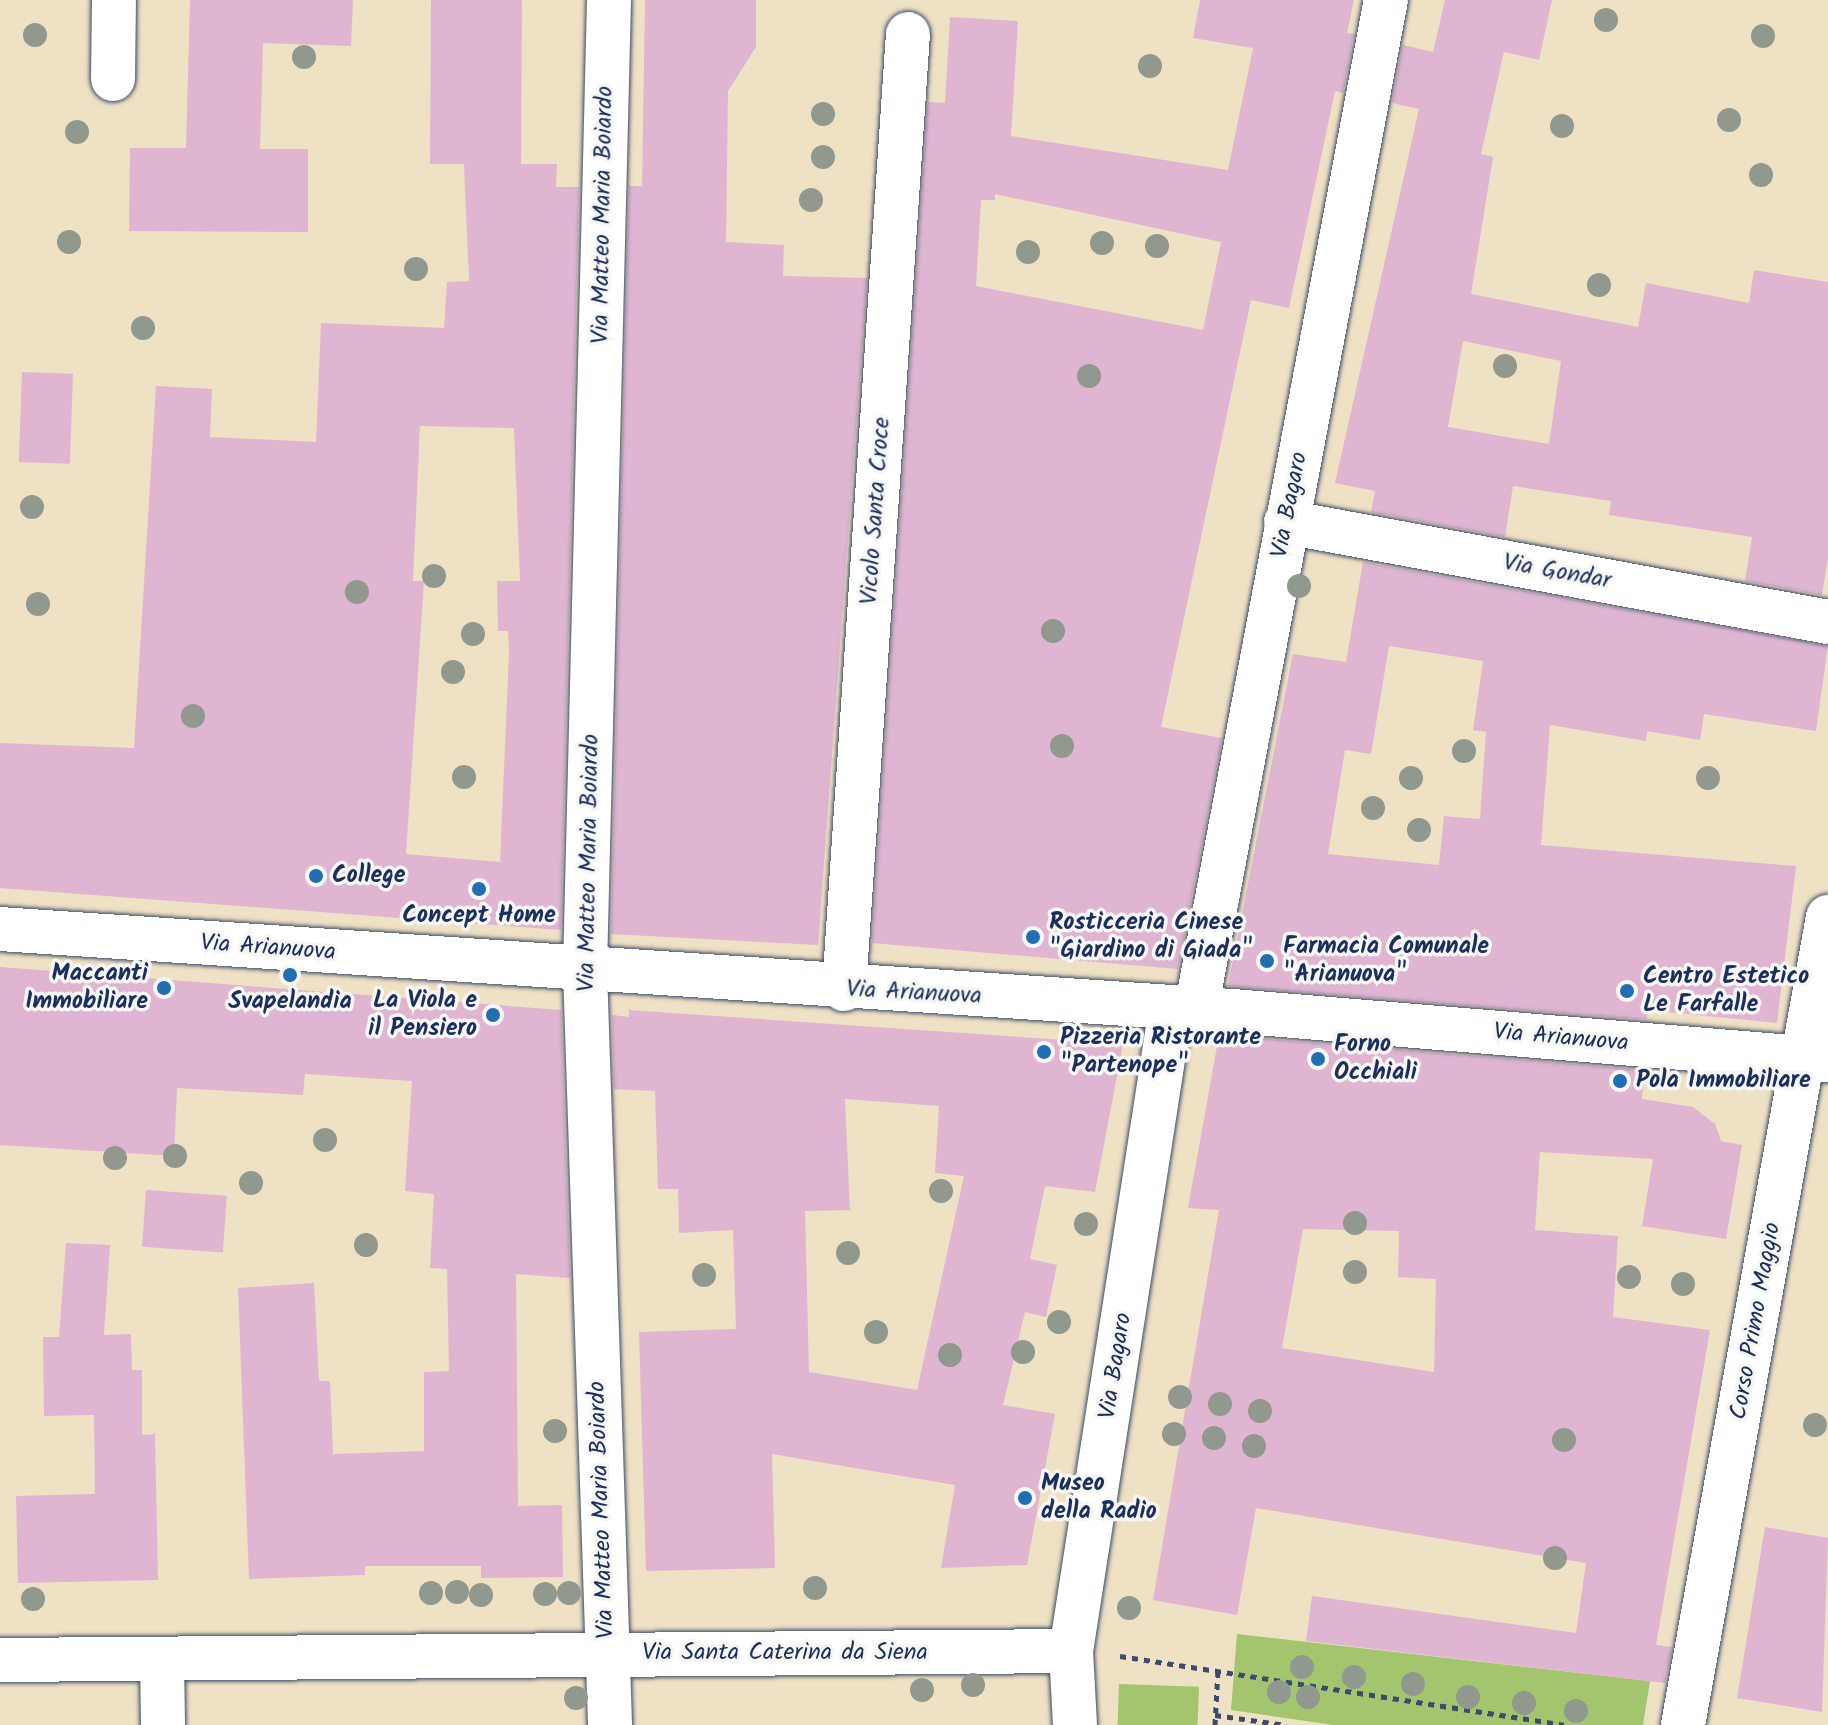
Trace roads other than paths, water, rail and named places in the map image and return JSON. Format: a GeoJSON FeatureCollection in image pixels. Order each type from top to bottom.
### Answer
{"type":"FeatureCollection","features":[{"type":"Feature","properties":{"kind":"street"},"geometry":{"type":"LineString","coordinates":[[113,79],[114,0]]}},
{"type":"Feature","properties":{"kind":"street","name":"Via Matteo Maria Boiardo"},"geometry":{"type":"LineString","coordinates":[[609,0],[585,970],[610,1725]]}},
{"type":"Feature","properties":{"kind":"street","name":"Via Bagaro"},"geometry":{"type":"LineString","coordinates":[[1075,1725],[1071,1651],[1184,1009],[1286,522],[1386,0]]}},
{"type":"Feature","properties":{"kind":"street","name":"Vicolo Santa Croce"},"geometry":{"type":"LineString","coordinates":[[844,989],[908,34]]}},
{"type":"Feature","properties":{"kind":"street","name":"Via Gondar"},"geometry":{"type":"LineString","coordinates":[[1286,522],[1828,622]]}},
{"type":"Feature","properties":{"kind":"street","name":"Corso Primo Maggio"},"geometry":{"type":"LineString","coordinates":[[1683,1725],[1815,1059],[1828,917]]}},
{"type":"Feature","properties":{"kind":"street","name":"Via Arianuova"},"geometry":{"type":"LineString","coordinates":[[0,929],[844,989],[1184,1009],[1815,1059]]}},
{"type":"Feature","properties":{"kind":"street","name":"Via Santa Caterina da Siena"},"geometry":{"type":"LineString","coordinates":[[0,1660],[1071,1651]]}},
{"type":"Feature","properties":{"kind":"street"},"geometry":{"type":"LineString","coordinates":[[162,1659],[163,1725]]}},
{"type":"Feature","properties":{"kind":"place","name":"College"},"geometry":{"type":"Point","coordinates":[316,876]}},
{"type":"Feature","properties":{"kind":"place","name":"Concept Home"},"geometry":{"type":"Point","coordinates":[479,889]}},
{"type":"Feature","properties":{"kind":"place","name":"Rosticceria Cinese \"Giardino di Giada\""},"geometry":{"type":"Point","coordinates":[1033,937]}},
{"type":"Feature","properties":{"kind":"place","name":"Farmacia Comunale \"Arianuova\""},"geometry":{"type":"Point","coordinates":[1267,961]}},
{"type":"Feature","properties":{"kind":"place","name":"Svapelandia"},"geometry":{"type":"Point","coordinates":[290,975]}},
{"type":"Feature","properties":{"kind":"place","name":"Maccanti Immobiliare"},"geometry":{"type":"Point","coordinates":[164,988]}},
{"type":"Feature","properties":{"kind":"place","name":"Centro Estetico Le Farfalle"},"geometry":{"type":"Point","coordinates":[1627,991]}},
{"type":"Feature","properties":{"kind":"place","name":"La Viola e il Pensiero"},"geometry":{"type":"Point","coordinates":[493,1015]}},
{"type":"Feature","properties":{"kind":"place","name":"Pizzeria Ristorante \"Partenope\""},"geometry":{"type":"Point","coordinates":[1044,1052]}},
{"type":"Feature","properties":{"kind":"place","name":"Forno Occhiali"},"geometry":{"type":"Point","coordinates":[1318,1059]}},
{"type":"Feature","properties":{"kind":"place","name":"Pola Immobiliare"},"geometry":{"type":"Point","coordinates":[1620,1081]}},
{"type":"Feature","properties":{"kind":"place","name":"Museo della Radio"},"geometry":{"type":"Point","coordinates":[1025,1498]}}]}
